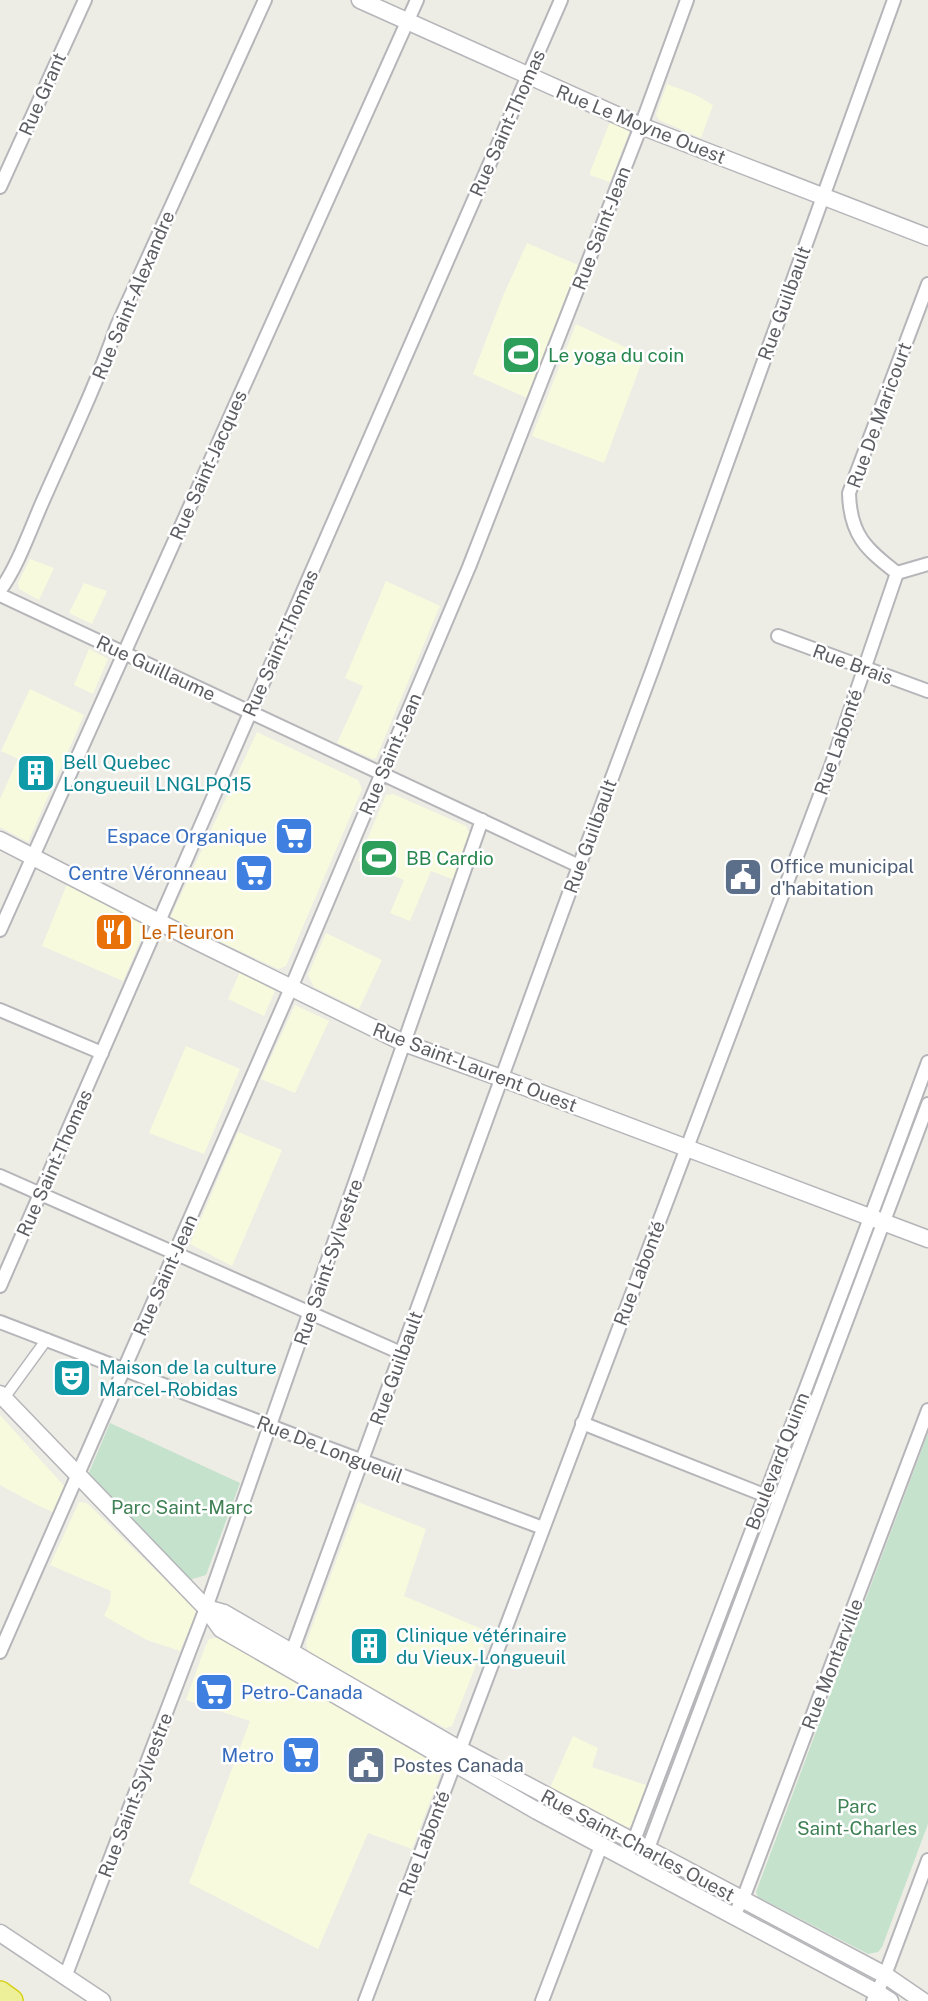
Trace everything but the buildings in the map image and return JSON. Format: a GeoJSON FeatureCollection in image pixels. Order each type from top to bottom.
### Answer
{"type":"FeatureCollection","features":[{"type":"Feature","properties":{"kind":"highway"},"geometry":{"type":"LineString","coordinates":[[0,1993],[11,2001]]}},
{"type":"Feature","properties":{"kind":"street","name":"Rue Grant"},"geometry":{"type":"LineString","coordinates":[[0,187],[85,0]]}},
{"type":"Feature","properties":{"kind":"street","name":"Rue Saint-Alexandre"},"geometry":{"type":"LineString","coordinates":[[0,592],[30,532],[104,364],[117,326],[265,0]]}},
{"type":"Feature","properties":{"kind":"street","name":"Rue Le Moyne Ouest"},"geometry":{"type":"LineString","coordinates":[[360,0],[641,127],[928,237]]}},
{"type":"Feature","properties":{"kind":"street","name":"Rue Saint-Jacques"},"geometry":{"type":"LineString","coordinates":[[0,930],[417,0]]}},
{"type":"Feature","properties":{"kind":"street","name":"Rue Saint-Thomas"},"geometry":{"type":"LineString","coordinates":[[0,1286],[561,0]]}},
{"type":"Feature","properties":{"kind":"street","name":"Rue Saint-Jean"},"geometry":{"type":"LineString","coordinates":[[0,1652],[291,988],[469,567],[641,127],[687,0]]}},
{"type":"Feature","properties":{"kind":"street","name":"Rue Guilbault"},"geometry":{"type":"LineString","coordinates":[[288,1663],[894,0]]}},
{"type":"Feature","properties":{"kind":"street","name":"Rue De Maricourt"},"geometry":{"type":"LineString","coordinates":[[897,573],[871,553],[859,537],[849,514],[849,493],[928,284]]}},
{"type":"Feature","properties":{"kind":"street"},"geometry":{"type":"LineString","coordinates":[[897,573],[928,564]]}},
{"type":"Feature","properties":{"kind":"street","name":"Rue Labonté"},"geometry":{"type":"LineString","coordinates":[[365,2001],[831,766],[897,573]]}},
{"type":"Feature","properties":{"kind":"street","name":"Rue Guillaume"},"geometry":{"type":"LineString","coordinates":[[0,592],[125,654],[579,866]]}},
{"type":"Feature","properties":{"kind":"street","name":"Rue Brais"},"geometry":{"type":"LineString","coordinates":[[778,636],[928,691]]}},
{"type":"Feature","properties":{"kind":"street","name":"Rue Saint-Sylvestre"},"geometry":{"type":"LineString","coordinates":[[65,1977],[206,1608],[482,820]]}},
{"type":"Feature","properties":{"kind":"street","name":"Rue Saint-Laurent Ouest"},"geometry":{"type":"LineString","coordinates":[[0,839],[404,1043],[928,1239]]}},
{"type":"Feature","properties":{"kind":"street"},"geometry":{"type":"LineString","coordinates":[[0,1010],[102,1053]]}},
{"type":"Feature","properties":{"kind":"street","name":"Boulevard Quinn"},"geometry":{"type":"LineString","coordinates":[[634,1863],[648,1850],[779,1501],[878,1219],[928,1062]]}},
{"type":"Feature","properties":{"kind":"street","name":"Boulevard Quinn"},"geometry":{"type":"LineString","coordinates":[[634,1863],[633,1842],[764,1495],[928,1104]]}},
{"type":"Feature","properties":{"kind":"street"},"geometry":{"type":"LineString","coordinates":[[0,1176],[401,1353]]}},
{"type":"Feature","properties":{"kind":"street","name":"Rue De Longueuil"},"geometry":{"type":"LineString","coordinates":[[0,1322],[543,1528]]}},
{"type":"Feature","properties":{"kind":"street"},"geometry":{"type":"LineString","coordinates":[[2,1396],[47,1339]]}},
{"type":"Feature","properties":{"kind":"street","name":"Rue Saint-Charles Ouest"},"geometry":{"type":"LineString","coordinates":[[2,1396],[206,1608],[221,1629],[457,1756],[633,1842],[885,1975],[923,2001]]}},
{"type":"Feature","properties":{"kind":"street","name":"Rue Montarville"},"geometry":{"type":"LineString","coordinates":[[734,1916],[743,1900],[928,1410]]}},
{"type":"Feature","properties":{"kind":"street"},"geometry":{"type":"LineString","coordinates":[[582,1423],[779,1501]]}},
{"type":"Feature","properties":{"kind":"street","name":"Rue Saint-Charles Ouest"},"geometry":{"type":"LineString","coordinates":[[457,1756],[601,1846],[734,1916],[880,1998]]}},
{"type":"Feature","properties":{"kind":"street"},"geometry":{"type":"LineString","coordinates":[[542,2001],[601,1846]]}},
{"type":"Feature","properties":{"kind":"street"},"geometry":{"type":"LineString","coordinates":[[880,1998],[885,1975],[928,1860]]}},
{"type":"Feature","properties":{"kind":"street"},"geometry":{"type":"LineString","coordinates":[[0,1933],[103,2001]]}},
{"type":"Feature","properties":{"kind":"shaded area"},"geometry":{"type":"Polygon","coordinates":[[[667,84],[713,105],[701,138],[659,120],[656,115],[667,84]]]}},
{"type":"Feature","properties":{"kind":"shaded area"},"geometry":{"type":"Polygon","coordinates":[[[610,122],[630,130],[610,182],[590,175],[590,172],[610,122]]]}},
{"type":"Feature","properties":{"kind":"shaded area"},"geometry":{"type":"Polygon","coordinates":[[[527,243],[578,265],[527,398],[473,374],[527,243]]]}},
{"type":"Feature","properties":{"kind":"shaded area"},"geometry":{"type":"Polygon","coordinates":[[[576,324],[644,356],[604,463],[532,436],[576,324]]]}},
{"type":"Feature","properties":{"kind":"shaded area"},"geometry":{"type":"Polygon","coordinates":[[[30,559],[54,568],[39,600],[19,589],[18,583],[30,559]]]}},
{"type":"Feature","properties":{"kind":"shaded area"},"geometry":{"type":"Polygon","coordinates":[[[386,581],[440,606],[376,758],[373,759],[337,743],[363,686],[345,678],[386,581]]]}},
{"type":"Feature","properties":{"kind":"shaded area"},"geometry":{"type":"Polygon","coordinates":[[[84,583],[107,591],[92,624],[69,613],[84,583]]]}},
{"type":"Feature","properties":{"kind":"shaded area"},"geometry":{"type":"Polygon","coordinates":[[[89,649],[108,659],[93,694],[74,685],[89,649]]]}},
{"type":"Feature","properties":{"kind":"shaded area"},"geometry":{"type":"Polygon","coordinates":[[[30,689],[84,715],[28,842],[0,827],[0,799],[18,759],[1,751],[30,689]]]}},
{"type":"Feature","properties":{"kind":"shaded area"},"geometry":{"type":"Polygon","coordinates":[[[257,732],[358,780],[362,789],[286,966],[278,969],[170,918],[257,732]]]}},
{"type":"Feature","properties":{"kind":"shaded area"},"geometry":{"type":"Polygon","coordinates":[[[393,794],[466,826],[470,834],[455,880],[431,871],[410,921],[390,913],[404,880],[358,861],[386,795],[393,794]]]}},
{"type":"Feature","properties":{"kind":"shaded area"},"geometry":{"type":"Polygon","coordinates":[[[67,884],[147,926],[123,981],[42,946],[67,884]]]}},
{"type":"Feature","properties":{"kind":"shaded area"},"geometry":{"type":"Polygon","coordinates":[[[326,933],[382,960],[359,1009],[314,987],[308,975],[326,933]]]}},
{"type":"Feature","properties":{"kind":"shaded area"},"geometry":{"type":"Polygon","coordinates":[[[240,972],[275,991],[264,1016],[228,999],[240,972]]]}},
{"type":"Feature","properties":{"kind":"shaded area"},"geometry":{"type":"Polygon","coordinates":[[[295,1005],[329,1021],[295,1093],[261,1079],[295,1005]]]}},
{"type":"Feature","properties":{"kind":"shaded area"},"geometry":{"type":"Polygon","coordinates":[[[186,1046],[240,1069],[204,1154],[149,1133],[186,1046]]]}},
{"type":"Feature","properties":{"kind":"shaded area"},"geometry":{"type":"Polygon","coordinates":[[[238,1132],[282,1150],[232,1266],[190,1244],[238,1132]]]}},
{"type":"Feature","properties":{"kind":"shaded area"},"geometry":{"type":"Polygon","coordinates":[[[0,1415],[66,1488],[55,1513],[0,1485],[0,1415]]]}},
{"type":"Feature","properties":{"kind":"shaded area"},"geometry":{"type":"Polygon","coordinates":[[[79,1502],[87,1503],[197,1611],[180,1651],[147,1640],[104,1616],[110,1603],[111,1591],[50,1565],[79,1502]]]}},
{"type":"Feature","properties":{"kind":"shaded area"},"geometry":{"type":"Polygon","coordinates":[[[358,1502],[426,1529],[404,1596],[489,1632],[452,1726],[445,1728],[308,1652],[306,1643],[358,1502]]]}},
{"type":"Feature","properties":{"kind":"shaded area"},"geometry":{"type":"Polygon","coordinates":[[[219,1637],[437,1765],[441,1773],[412,1849],[368,1833],[318,1949],[189,1883],[250,1721],[186,1700],[209,1639],[219,1637]]]}},
{"type":"Feature","properties":{"kind":"shaded area"},"geometry":{"type":"Polygon","coordinates":[[[573,1736],[598,1748],[592,1767],[649,1786],[633,1825],[625,1829],[550,1788],[573,1736]]]}},
{"type":"Feature","properties":{"kind":"green space","name":"Parc Saint-Marc"},"geometry":{"type":"Polygon","coordinates":[[[110,1423],[240,1483],[206,1575],[189,1580],[88,1475],[110,1423]]]}},
{"type":"Feature","properties":{"kind":"green space","name":"Parc Saint-Charles"},"geometry":{"type":"Polygon","coordinates":[[[928,1433],[928,1824],[882,1947],[878,1952],[868,1954],[758,1897],[756,1892],[928,1433]]]}},
{"type":"Feature","properties":{"kind":"place","name":"Le yoga du coin"},"geometry":{"type":"Point","coordinates":[521,355]}},
{"type":"Feature","properties":{"kind":"place","name":"Bell Quebec Longueuil LNGLPQ15"},"geometry":{"type":"Point","coordinates":[36,773]}},
{"type":"Feature","properties":{"kind":"place","name":"Espace Organique"},"geometry":{"type":"Point","coordinates":[294,836]}},
{"type":"Feature","properties":{"kind":"place","name":"BB Cardio"},"geometry":{"type":"Point","coordinates":[379,858]}},
{"type":"Feature","properties":{"kind":"place","name":"Centre Véronneau"},"geometry":{"type":"Point","coordinates":[254,873]}},
{"type":"Feature","properties":{"kind":"place","name":"Office municipal d'habitation"},"geometry":{"type":"Point","coordinates":[743,877]}},
{"type":"Feature","properties":{"kind":"place","name":"Le Fleuron"},"geometry":{"type":"Point","coordinates":[114,932]}},
{"type":"Feature","properties":{"kind":"place","name":"Maison de la culture Marcel-Robidas"},"geometry":{"type":"Point","coordinates":[72,1378]}},
{"type":"Feature","properties":{"kind":"place","name":"Clinique vétérinaire du Vieux-Longueuil"},"geometry":{"type":"Point","coordinates":[369,1646]}},
{"type":"Feature","properties":{"kind":"place","name":"Petro-Canada"},"geometry":{"type":"Point","coordinates":[214,1692]}},
{"type":"Feature","properties":{"kind":"place","name":"Metro"},"geometry":{"type":"Point","coordinates":[301,1755]}},
{"type":"Feature","properties":{"kind":"place","name":"Postes Canada"},"geometry":{"type":"Point","coordinates":[366,1765]}}]}
